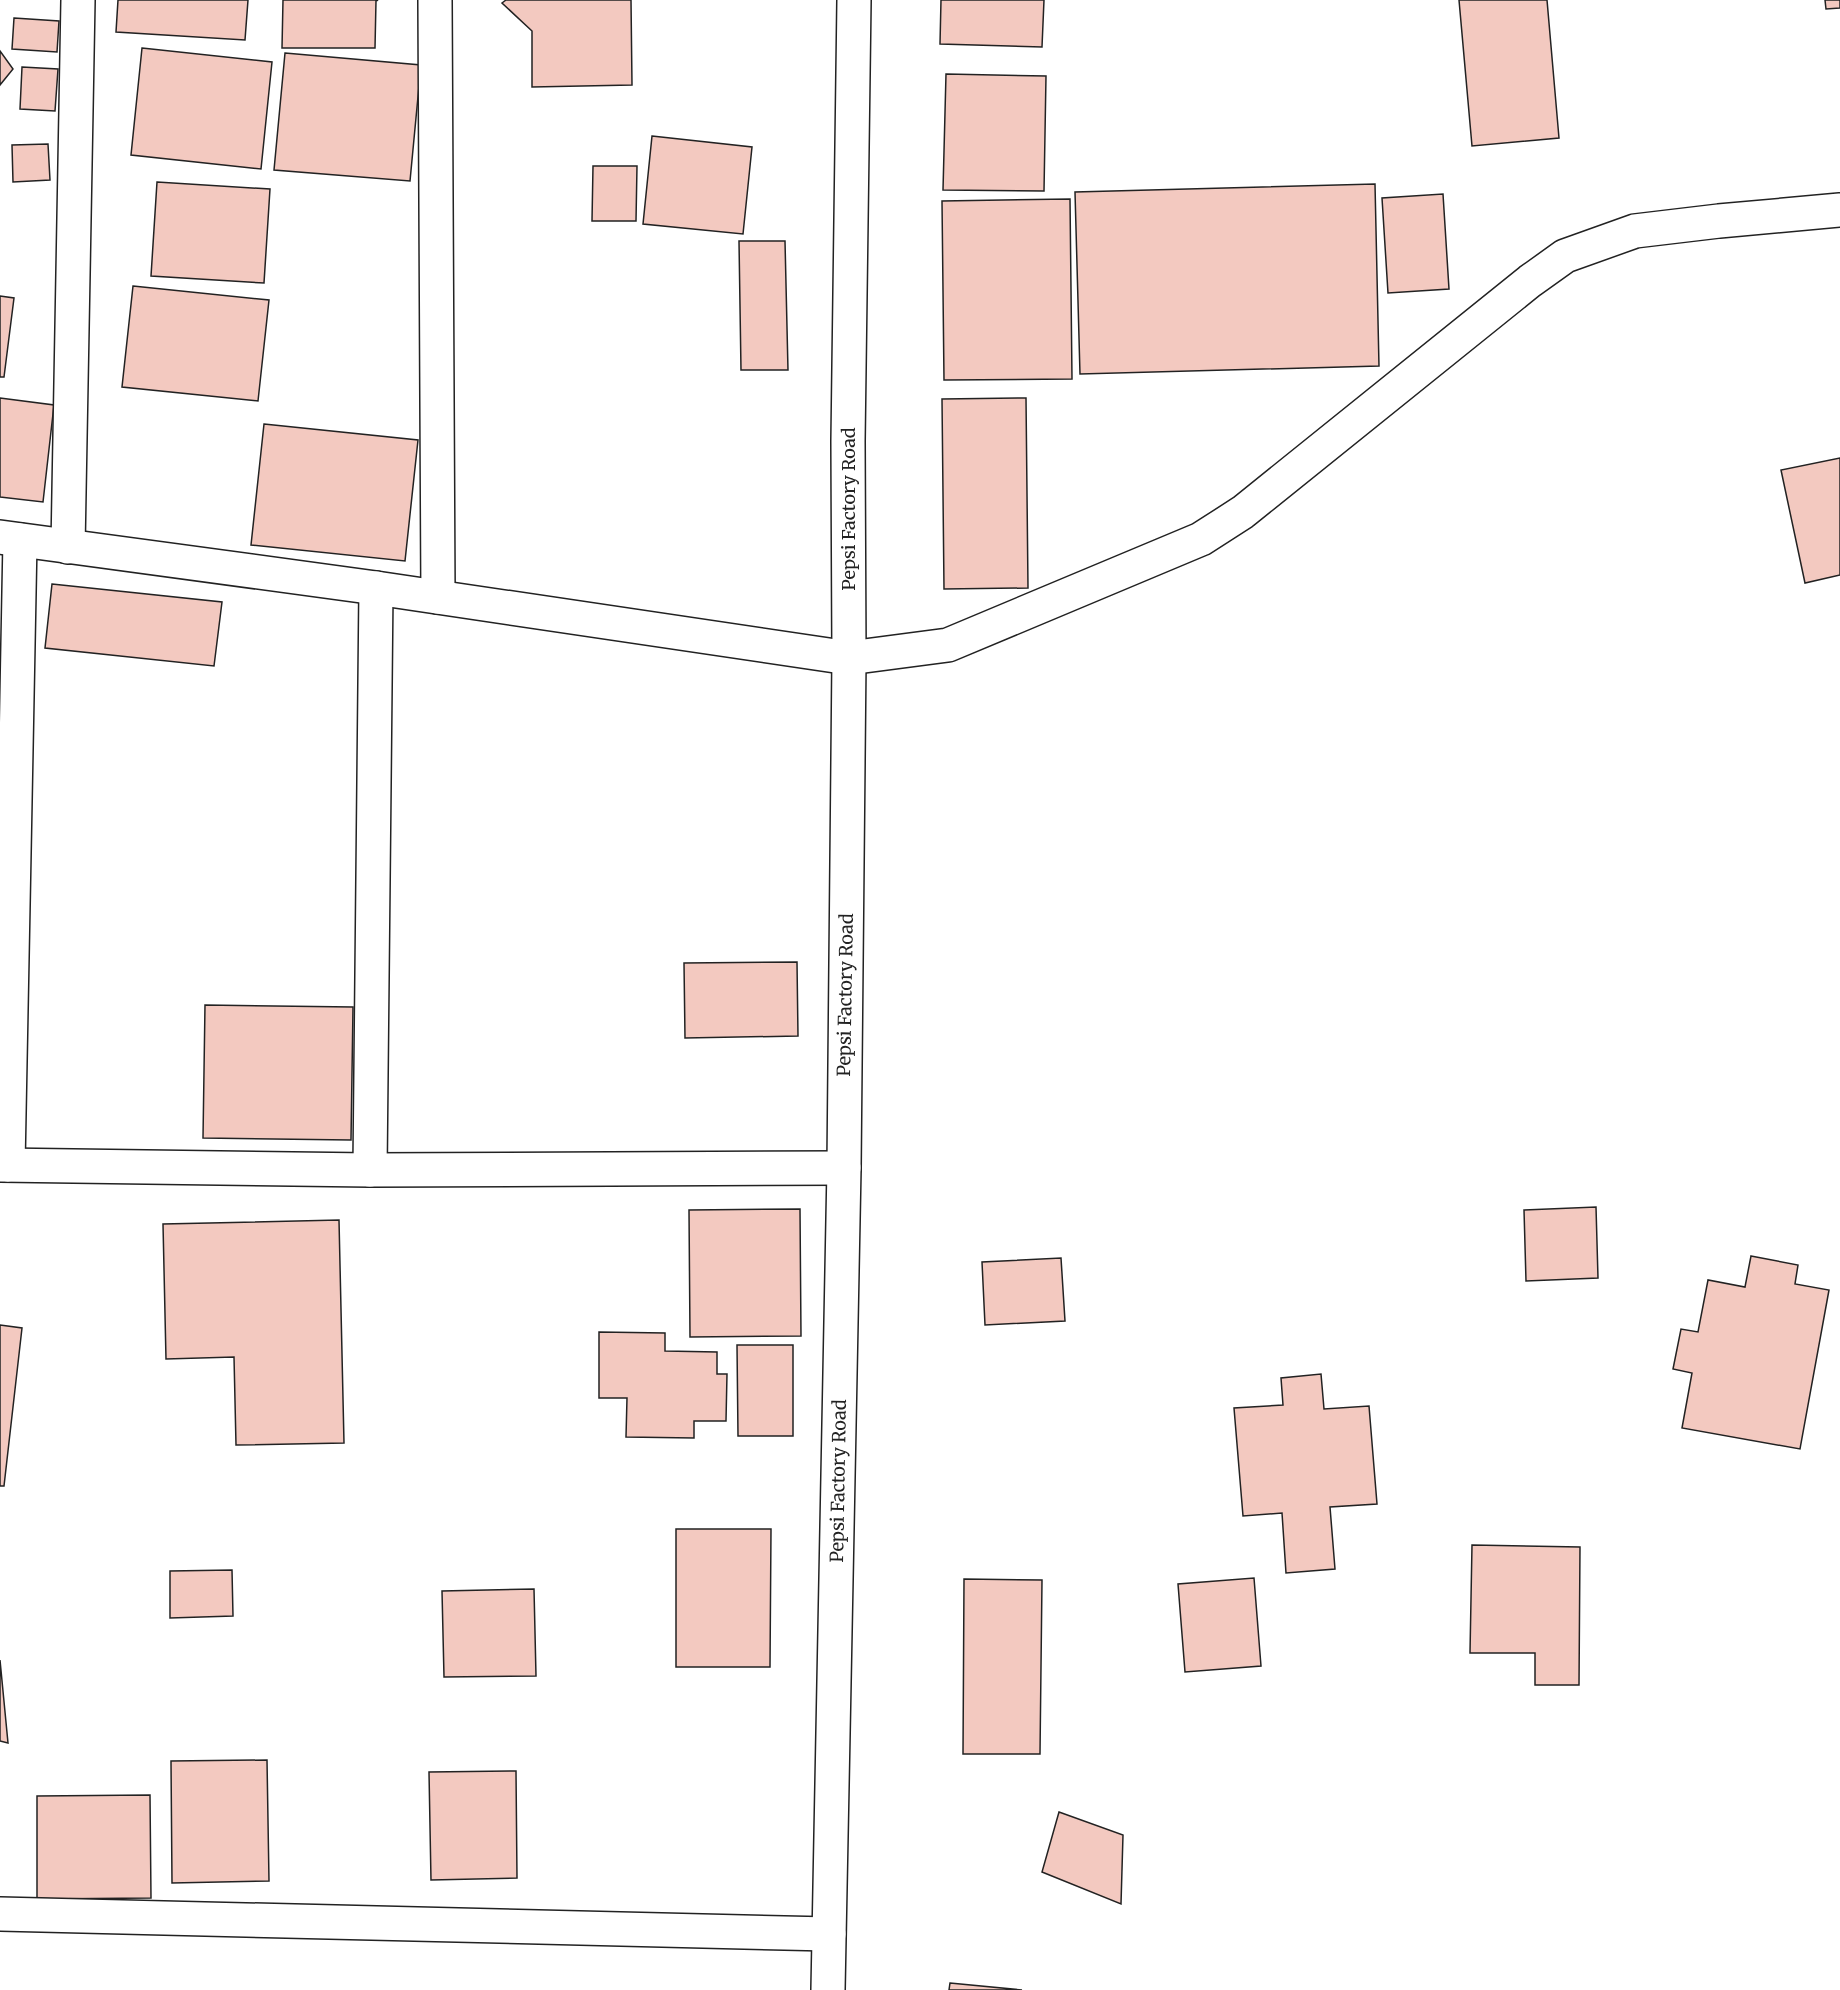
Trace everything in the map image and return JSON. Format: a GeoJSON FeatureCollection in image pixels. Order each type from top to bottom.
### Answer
{"type":"FeatureCollection","features":[{"type":"Feature","properties":{"kind":"street"},"geometry":{"type":"LineString","coordinates":[[68,547],[78,0]]}},
{"type":"Feature","properties":{"kind":"street"},"geometry":{"type":"LineString","coordinates":[[435,0],[438,597]]}},
{"type":"Feature","properties":{"kind":"street","name":"Pepsi Factory Road"},"geometry":{"type":"LineString","coordinates":[[828,1990],[844,1168],[849,658],[848,441],[854,0]]}},
{"type":"Feature","properties":{"kind":"street"},"geometry":{"type":"LineString","coordinates":[[844,1168],[370,1170],[4,1165],[10,539],[376,588],[849,658],[948,645],[1201,539],[1243,512],[1520,288],[1564,256],[1635,231],[1840,210]]}},
{"type":"Feature","properties":{"kind":"street"},"geometry":{"type":"LineString","coordinates":[[370,1170],[376,588]]}},
{"type":"Feature","properties":{"kind":"street"},"geometry":{"type":"LineString","coordinates":[[0,1914],[829,1934]]}},
{"type":"Feature","properties":{"kind":"building"},"geometry":{"type":"Polygon","coordinates":[[[118,0],[248,0],[245,40],[116,32],[118,0]]]}},
{"type":"Feature","properties":{"kind":"building"},"geometry":{"type":"Polygon","coordinates":[[[283,0],[378,0],[376,1],[375,48],[282,48],[283,0]]]}},
{"type":"Feature","properties":{"kind":"building"},"geometry":{"type":"Polygon","coordinates":[[[506,0],[631,0],[632,85],[532,87],[532,31],[502,3],[506,0]]]}},
{"type":"Feature","properties":{"kind":"building"},"geometry":{"type":"Polygon","coordinates":[[[941,0],[1044,0],[1042,47],[940,44],[941,0]]]}},
{"type":"Feature","properties":{"kind":"building"},"geometry":{"type":"Polygon","coordinates":[[[1459,0],[1547,0],[1559,138],[1472,146],[1459,0]]]}},
{"type":"Feature","properties":{"kind":"building"},"geometry":{"type":"Polygon","coordinates":[[[1825,0],[1840,0],[1840,8],[1826,9],[1825,0]]]}},
{"type":"Feature","properties":{"kind":"building"},"geometry":{"type":"Polygon","coordinates":[[[14,18],[59,21],[57,52],[12,49],[14,18]]]}},
{"type":"Feature","properties":{"kind":"building"},"geometry":{"type":"Polygon","coordinates":[[[142,48],[272,62],[261,169],[131,155],[142,48]]]}},
{"type":"Feature","properties":{"kind":"building"},"geometry":{"type":"Polygon","coordinates":[[[0,51],[13,69],[0,85],[0,51]]]}},
{"type":"Feature","properties":{"kind":"building"},"geometry":{"type":"Polygon","coordinates":[[[285,53],[421,65],[410,181],[274,170],[285,53]]]}},
{"type":"Feature","properties":{"kind":"building"},"geometry":{"type":"Polygon","coordinates":[[[22,67],[58,69],[55,111],[20,109],[22,67]]]}},
{"type":"Feature","properties":{"kind":"building"},"geometry":{"type":"Polygon","coordinates":[[[946,74],[1046,76],[1044,191],[943,190],[946,74]]]}},
{"type":"Feature","properties":{"kind":"building"},"geometry":{"type":"Polygon","coordinates":[[[652,136],[752,147],[743,234],[643,224],[652,136]]]}},
{"type":"Feature","properties":{"kind":"building"},"geometry":{"type":"Polygon","coordinates":[[[48,144],[50,180],[13,182],[12,145],[48,144]]]}},
{"type":"Feature","properties":{"kind":"building"},"geometry":{"type":"Polygon","coordinates":[[[593,166],[637,166],[636,221],[592,221],[593,166]]]}},
{"type":"Feature","properties":{"kind":"building"},"geometry":{"type":"Polygon","coordinates":[[[157,182],[270,189],[264,283],[151,276],[157,182]]]}},
{"type":"Feature","properties":{"kind":"building"},"geometry":{"type":"Polygon","coordinates":[[[1375,184],[1379,366],[1080,374],[1075,192],[1375,184]]]}},
{"type":"Feature","properties":{"kind":"building"},"geometry":{"type":"Polygon","coordinates":[[[1443,194],[1449,289],[1388,293],[1382,198],[1443,194]]]}},
{"type":"Feature","properties":{"kind":"building"},"geometry":{"type":"Polygon","coordinates":[[[1070,199],[1072,379],[944,380],[942,201],[1070,199]]]}},
{"type":"Feature","properties":{"kind":"building"},"geometry":{"type":"Polygon","coordinates":[[[739,241],[785,241],[788,370],[741,370],[739,241]]]}},
{"type":"Feature","properties":{"kind":"building"},"geometry":{"type":"Polygon","coordinates":[[[133,286],[269,300],[258,401],[122,387],[133,286]]]}},
{"type":"Feature","properties":{"kind":"building"},"geometry":{"type":"Polygon","coordinates":[[[0,296],[14,298],[4,377],[0,377],[0,296]]]}},
{"type":"Feature","properties":{"kind":"building"},"geometry":{"type":"Polygon","coordinates":[[[0,398],[54,405],[43,502],[0,497],[0,398]]]}},
{"type":"Feature","properties":{"kind":"building"},"geometry":{"type":"Polygon","coordinates":[[[1026,398],[1028,588],[944,589],[942,399],[1026,398]]]}},
{"type":"Feature","properties":{"kind":"building"},"geometry":{"type":"Polygon","coordinates":[[[264,424],[418,440],[405,561],[251,545],[264,424]]]}},
{"type":"Feature","properties":{"kind":"building"},"geometry":{"type":"Polygon","coordinates":[[[1840,458],[1840,575],[1805,583],[1781,470],[1840,458]]]}},
{"type":"Feature","properties":{"kind":"building"},"geometry":{"type":"Polygon","coordinates":[[[52,584],[222,602],[214,666],[45,648],[52,584]]]}},
{"type":"Feature","properties":{"kind":"building"},"geometry":{"type":"Polygon","coordinates":[[[797,962],[798,1036],[685,1038],[684,963],[797,962]]]}},
{"type":"Feature","properties":{"kind":"building"},"geometry":{"type":"Polygon","coordinates":[[[205,1005],[353,1007],[351,1140],[203,1138],[205,1005]]]}},
{"type":"Feature","properties":{"kind":"building"},"geometry":{"type":"Polygon","coordinates":[[[1596,1207],[1598,1278],[1526,1281],[1524,1210],[1596,1207]]]}},
{"type":"Feature","properties":{"kind":"building"},"geometry":{"type":"Polygon","coordinates":[[[800,1209],[801,1336],[690,1337],[689,1210],[800,1209]]]}},
{"type":"Feature","properties":{"kind":"building"},"geometry":{"type":"Polygon","coordinates":[[[339,1220],[344,1443],[236,1445],[234,1357],[166,1359],[163,1224],[339,1220]]]}},
{"type":"Feature","properties":{"kind":"building"},"geometry":{"type":"Polygon","coordinates":[[[1751,1256],[1798,1265],[1795,1284],[1829,1290],[1800,1449],[1682,1428],[1692,1373],[1673,1369],[1681,1329],[1698,1332],[1708,1280],[1745,1287],[1751,1256]]]}},
{"type":"Feature","properties":{"kind":"building"},"geometry":{"type":"Polygon","coordinates":[[[1061,1258],[1065,1321],[985,1325],[982,1262],[1061,1258]]]}},
{"type":"Feature","properties":{"kind":"building"},"geometry":{"type":"Polygon","coordinates":[[[0,1325],[22,1328],[4,1486],[0,1486],[0,1325]]]}},
{"type":"Feature","properties":{"kind":"building"},"geometry":{"type":"Polygon","coordinates":[[[599,1332],[665,1333],[665,1351],[717,1352],[717,1374],[727,1374],[726,1421],[694,1421],[694,1438],[626,1437],[627,1398],[599,1398],[599,1332]]]}},
{"type":"Feature","properties":{"kind":"building"},"geometry":{"type":"Polygon","coordinates":[[[737,1345],[793,1345],[793,1436],[738,1436],[737,1345]]]}},
{"type":"Feature","properties":{"kind":"building"},"geometry":{"type":"Polygon","coordinates":[[[1321,1374],[1324,1409],[1369,1406],[1377,1504],[1330,1507],[1335,1569],[1286,1573],[1282,1513],[1243,1516],[1234,1408],[1283,1405],[1281,1378],[1321,1374]]]}},
{"type":"Feature","properties":{"kind":"building"},"geometry":{"type":"Polygon","coordinates":[[[676,1529],[771,1529],[770,1667],[676,1667],[676,1529]]]}},
{"type":"Feature","properties":{"kind":"building"},"geometry":{"type":"Polygon","coordinates":[[[1472,1545],[1580,1547],[1579,1685],[1535,1685],[1535,1653],[1470,1653],[1472,1545]]]}},
{"type":"Feature","properties":{"kind":"building"},"geometry":{"type":"Polygon","coordinates":[[[232,1570],[233,1616],[170,1618],[170,1571],[232,1570]]]}},
{"type":"Feature","properties":{"kind":"building"},"geometry":{"type":"Polygon","coordinates":[[[1254,1578],[1261,1666],[1185,1672],[1178,1584],[1254,1578]]]}},
{"type":"Feature","properties":{"kind":"building"},"geometry":{"type":"Polygon","coordinates":[[[964,1579],[1042,1580],[1040,1754],[963,1754],[964,1579]]]}},
{"type":"Feature","properties":{"kind":"building"},"geometry":{"type":"Polygon","coordinates":[[[534,1589],[536,1676],[444,1677],[442,1591],[534,1589]]]}},
{"type":"Feature","properties":{"kind":"building"},"geometry":{"type":"Polygon","coordinates":[[[0,1660],[8,1743],[0,1741],[0,1660]]]}},
{"type":"Feature","properties":{"kind":"building"},"geometry":{"type":"Polygon","coordinates":[[[267,1760],[269,1881],[172,1883],[171,1761],[267,1760]]]}},
{"type":"Feature","properties":{"kind":"building"},"geometry":{"type":"Polygon","coordinates":[[[516,1771],[517,1878],[431,1880],[429,1772],[516,1771]]]}},
{"type":"Feature","properties":{"kind":"building"},"geometry":{"type":"Polygon","coordinates":[[[150,1795],[151,1898],[37,1899],[37,1796],[150,1795]]]}},
{"type":"Feature","properties":{"kind":"building"},"geometry":{"type":"Polygon","coordinates":[[[1059,1812],[1123,1835],[1121,1904],[1042,1872],[1059,1812]]]}},
{"type":"Feature","properties":{"kind":"building"},"geometry":{"type":"Polygon","coordinates":[[[950,1983],[1022,1990],[949,1990],[950,1983]]]}}]}
